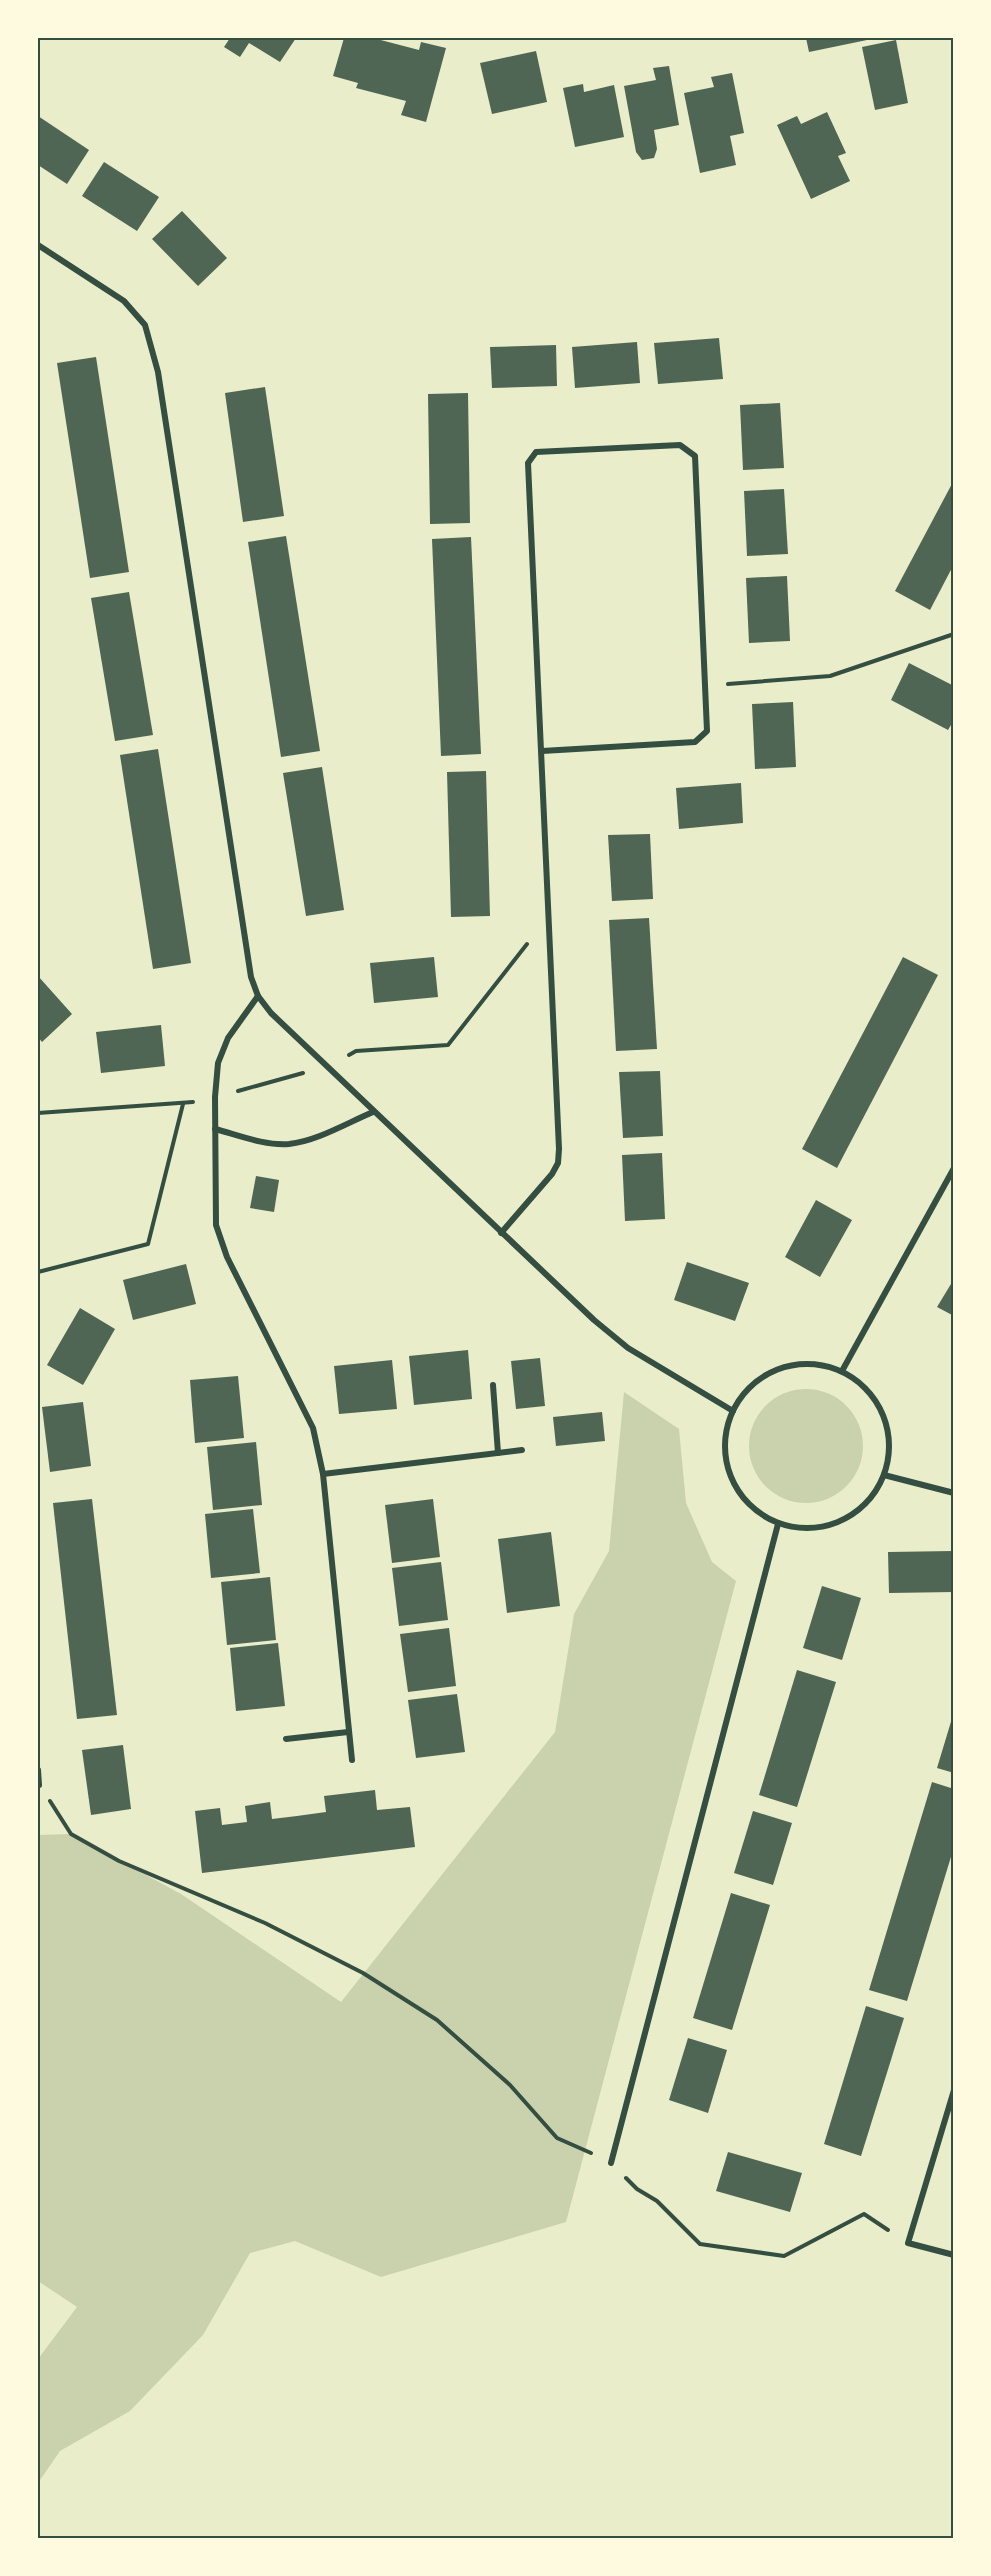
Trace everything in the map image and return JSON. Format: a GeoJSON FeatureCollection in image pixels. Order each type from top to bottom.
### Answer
{"type":"FeatureCollection","features":[{"type":"Feature","properties":{"kind":"street"},"geometry":{"type":"LineString","coordinates":[[38,245],[124,301],[145,325],[156,362],[251,977],[258,996],[271,1013],[373,1112],[594,1320],[628,1348],[733,1411]]}},
{"type":"Feature","properties":{"kind":"street"},"geometry":{"type":"LineString","coordinates":[[501,1233],[552,1174],[558,1163],[551,935],[542,751],[528,463],[536,452],[680,445],[695,456],[708,731],[695,742],[542,751]]}},
{"type":"Feature","properties":{"kind":"street"},"geometry":{"type":"LineString","coordinates":[[258,996],[228,1038],[218,1063],[214,1097],[216,1225],[227,1257],[314,1428],[323,1474],[352,1760]]}},
{"type":"Feature","properties":{"kind":"street"},"geometry":{"type":"LineString","coordinates":[[215,1130],[269,1143],[288,1144],[308,1139],[373,1112]]}},
{"type":"Feature","properties":{"kind":"street"},"geometry":{"type":"LineString","coordinates":[[842,1371],[954,1168]]}},
{"type":"Feature","properties":{"kind":"street"},"geometry":{"type":"LineString","coordinates":[[813,1364],[842,1371],[866,1388],[882,1412],[889,1440],[884,1475],[869,1500],[845,1520],[818,1529],[778,1524],[754,1510],[735,1488],[724,1456],[726,1427],[733,1411],[738,1400],[758,1379],[784,1366],[813,1364]]}},
{"type":"Feature","properties":{"kind":"street"},"geometry":{"type":"LineString","coordinates":[[493,1386],[498,1453]]}},
{"type":"Feature","properties":{"kind":"street"},"geometry":{"type":"LineString","coordinates":[[323,1474],[522,1450]]}},
{"type":"Feature","properties":{"kind":"street"},"geometry":{"type":"LineString","coordinates":[[884,1475],[954,1492]]}},
{"type":"Feature","properties":{"kind":"street"},"geometry":{"type":"LineString","coordinates":[[611,2163],[778,1524]]}},
{"type":"Feature","properties":{"kind":"street"},"geometry":{"type":"LineString","coordinates":[[286,1739],[348,1732]]}},
{"type":"Feature","properties":{"kind":"street"},"geometry":{"type":"LineString","coordinates":[[38,1770],[39,1785]]}},
{"type":"Feature","properties":{"kind":"street"},"geometry":{"type":"LineString","coordinates":[[954,2090],[908,2243],[954,2255]]}},
{"type":"Feature","properties":{"kind":"path"},"geometry":{"type":"LineString","coordinates":[[706,686],[830,676],[954,634]]}},
{"type":"Feature","properties":{"kind":"path"},"geometry":{"type":"LineString","coordinates":[[38,1113],[183,1104],[327,1067],[356,1051],[448,1045],[533,936],[551,935]]}},
{"type":"Feature","properties":{"kind":"path"},"geometry":{"type":"LineString","coordinates":[[38,1272],[148,1244],[183,1104]]}},
{"type":"Feature","properties":{"kind":"path"},"geometry":{"type":"LineString","coordinates":[[39,1785],[71,1834],[119,1861],[265,1923],[363,1973],[437,2020],[510,2085],[557,2138],[611,2163],[636,2189],[657,2201],[700,2244],[784,2256],[864,2214],[908,2243]]}},
{"type":"Feature","properties":{"kind":"green space"},"geometry":{"type":"Polygon","coordinates":[[[806,1389],[828,1393],[838,1398],[854,1414],[859,1424],[863,1446],[859,1468],[854,1478],[838,1494],[828,1499],[806,1503],[784,1499],[774,1494],[758,1478],[753,1468],[749,1446],[753,1424],[758,1414],[774,1398],[784,1393],[806,1389]]]}},
{"type":"Feature","properties":{"kind":"green space"},"geometry":{"type":"Polygon","coordinates":[[[624,1392],[679,1429],[686,1503],[712,1562],[736,1581],[566,2222],[381,2277],[295,2241],[250,2253],[203,2335],[130,2411],[60,2451],[38,2483],[38,2359],[77,2307],[38,2281],[38,1835],[71,1834],[181,1894],[341,2002],[555,1732],[574,1614],[609,1551],[624,1392]]]}},
{"type":"Feature","properties":{"kind":"building"},"geometry":{"type":"Polygon","coordinates":[[[230,38],[296,38],[280,62],[249,43],[240,57],[224,47],[230,38]]]}},
{"type":"Feature","properties":{"kind":"building"},"geometry":{"type":"Polygon","coordinates":[[[344,38],[373,38],[419,50],[421,42],[446,48],[426,122],[401,115],[406,101],[356,88],[358,83],[333,76],[344,38]]]}},
{"type":"Feature","properties":{"kind":"building"},"geometry":{"type":"Polygon","coordinates":[[[806,38],[867,38],[867,40],[809,52],[806,38]]]}},
{"type":"Feature","properties":{"kind":"building"},"geometry":{"type":"Polygon","coordinates":[[[896,40],[908,103],[875,110],[862,47],[896,40]]]}},
{"type":"Feature","properties":{"kind":"building"},"geometry":{"type":"Polygon","coordinates":[[[536,51],[547,102],[492,114],[480,63],[536,51]]]}},
{"type":"Feature","properties":{"kind":"building"},"geometry":{"type":"Polygon","coordinates":[[[669,66],[679,125],[654,130],[657,149],[654,158],[642,160],[636,152],[624,86],[656,80],[653,68],[669,66]]]}},
{"type":"Feature","properties":{"kind":"building"},"geometry":{"type":"Polygon","coordinates":[[[732,73],[744,133],[730,136],[736,165],[700,173],[684,93],[714,87],[711,77],[732,73]]]}},
{"type":"Feature","properties":{"kind":"building"},"geometry":{"type":"Polygon","coordinates":[[[583,84],[584,92],[614,85],[624,137],[575,147],[563,88],[583,84]]]}},
{"type":"Feature","properties":{"kind":"building"},"geometry":{"type":"Polygon","coordinates":[[[827,112],[846,153],[838,156],[850,181],[811,199],[777,125],[797,116],[801,124],[827,112]]]}},
{"type":"Feature","properties":{"kind":"building"},"geometry":{"type":"Polygon","coordinates":[[[38,116],[89,150],[67,184],[38,165],[38,116]]]}},
{"type":"Feature","properties":{"kind":"building"},"geometry":{"type":"Polygon","coordinates":[[[104,162],[159,197],[137,231],[82,196],[104,162]]]}},
{"type":"Feature","properties":{"kind":"building"},"geometry":{"type":"Polygon","coordinates":[[[182,211],[227,258],[198,286],[152,239],[182,211]]]}},
{"type":"Feature","properties":{"kind":"building"},"geometry":{"type":"Polygon","coordinates":[[[719,338],[723,379],[658,384],[654,343],[719,338]]]}},
{"type":"Feature","properties":{"kind":"building"},"geometry":{"type":"Polygon","coordinates":[[[637,342],[640,383],[575,388],[572,347],[637,342]]]}},
{"type":"Feature","properties":{"kind":"building"},"geometry":{"type":"Polygon","coordinates":[[[556,345],[557,386],[492,388],[490,347],[556,345]]]}},
{"type":"Feature","properties":{"kind":"building"},"geometry":{"type":"Polygon","coordinates":[[[96,357],[129,572],[90,578],[57,363],[96,357]]]}},
{"type":"Feature","properties":{"kind":"building"},"geometry":{"type":"Polygon","coordinates":[[[265,387],[284,516],[243,522],[225,393],[265,387]]]}},
{"type":"Feature","properties":{"kind":"building"},"geometry":{"type":"Polygon","coordinates":[[[468,393],[470,523],[430,524],[428,394],[468,393]]]}},
{"type":"Feature","properties":{"kind":"building"},"geometry":{"type":"Polygon","coordinates":[[[780,403],[784,468],[743,470],[740,405],[780,403]]]}},
{"type":"Feature","properties":{"kind":"building"},"geometry":{"type":"Polygon","coordinates":[[[954,480],[954,564],[930,610],[895,591],[954,480]]]}},
{"type":"Feature","properties":{"kind":"building"},"geometry":{"type":"Polygon","coordinates":[[[784,489],[788,554],[747,556],[744,491],[784,489]]]}},
{"type":"Feature","properties":{"kind":"building"},"geometry":{"type":"Polygon","coordinates":[[[286,536],[320,751],[281,757],[248,542],[286,536]]]}},
{"type":"Feature","properties":{"kind":"building"},"geometry":{"type":"Polygon","coordinates":[[[471,537],[481,754],[441,756],[432,539],[471,537]]]}},
{"type":"Feature","properties":{"kind":"building"},"geometry":{"type":"Polygon","coordinates":[[[787,576],[790,641],[749,643],[746,578],[787,576]]]}},
{"type":"Feature","properties":{"kind":"building"},"geometry":{"type":"Polygon","coordinates":[[[129,592],[153,735],[115,741],[91,598],[129,592]]]}},
{"type":"Feature","properties":{"kind":"building"},"geometry":{"type":"Polygon","coordinates":[[[909,663],[954,686],[954,720],[948,730],[891,700],[909,663]]]}},
{"type":"Feature","properties":{"kind":"building"},"geometry":{"type":"Polygon","coordinates":[[[793,702],[796,767],[755,769],[752,704],[793,702]]]}},
{"type":"Feature","properties":{"kind":"building"},"geometry":{"type":"Polygon","coordinates":[[[158,749],[191,963],[153,969],[120,755],[158,749]]]}},
{"type":"Feature","properties":{"kind":"building"},"geometry":{"type":"Polygon","coordinates":[[[322,767],[344,910],[306,916],[283,773],[322,767]]]}},
{"type":"Feature","properties":{"kind":"building"},"geometry":{"type":"Polygon","coordinates":[[[486,771],[490,916],[451,917],[447,772],[486,771]]]}},
{"type":"Feature","properties":{"kind":"building"},"geometry":{"type":"Polygon","coordinates":[[[741,783],[743,823],[679,829],[676,788],[741,783]]]}},
{"type":"Feature","properties":{"kind":"building"},"geometry":{"type":"Polygon","coordinates":[[[650,834],[653,899],[612,901],[608,835],[650,834]]]}},
{"type":"Feature","properties":{"kind":"building"},"geometry":{"type":"Polygon","coordinates":[[[649,918],[657,1049],[616,1051],[609,920],[649,918]]]}},
{"type":"Feature","properties":{"kind":"building"},"geometry":{"type":"Polygon","coordinates":[[[434,957],[438,997],[374,1003],[370,963],[434,957]]]}},
{"type":"Feature","properties":{"kind":"building"},"geometry":{"type":"Polygon","coordinates":[[[903,957],[938,975],[837,1168],[802,1149],[903,957]]]}},
{"type":"Feature","properties":{"kind":"building"},"geometry":{"type":"Polygon","coordinates":[[[38,976],[72,1014],[42,1042],[38,1037],[38,976]]]}},
{"type":"Feature","properties":{"kind":"building"},"geometry":{"type":"Polygon","coordinates":[[[161,1025],[165,1066],[101,1073],[96,1032],[161,1025]]]}},
{"type":"Feature","properties":{"kind":"building"},"geometry":{"type":"Polygon","coordinates":[[[660,1071],[663,1136],[623,1138],[619,1072],[660,1071]]]}},
{"type":"Feature","properties":{"kind":"building"},"geometry":{"type":"Polygon","coordinates":[[[662,1153],[665,1219],[625,1221],[622,1155],[662,1153]]]}},
{"type":"Feature","properties":{"kind":"building"},"geometry":{"type":"Polygon","coordinates":[[[256,1176],[279,1180],[274,1212],[250,1208],[256,1176]]]}},
{"type":"Feature","properties":{"kind":"building"},"geometry":{"type":"Polygon","coordinates":[[[816,1200],[852,1220],[820,1277],[785,1257],[816,1200]]]}},
{"type":"Feature","properties":{"kind":"building"},"geometry":{"type":"Polygon","coordinates":[[[687,1262],[749,1283],[735,1321],[674,1300],[687,1262]]]}},
{"type":"Feature","properties":{"kind":"building"},"geometry":{"type":"Polygon","coordinates":[[[186,1264],[196,1304],[133,1320],[123,1280],[186,1264]]]}},
{"type":"Feature","properties":{"kind":"building"},"geometry":{"type":"Polygon","coordinates":[[[954,1279],[954,1316],[937,1307],[954,1279]]]}},
{"type":"Feature","properties":{"kind":"building"},"geometry":{"type":"Polygon","coordinates":[[[80,1308],[115,1329],[83,1385],[47,1365],[80,1308]]]}},
{"type":"Feature","properties":{"kind":"building"},"geometry":{"type":"Polygon","coordinates":[[[468,1350],[472,1399],[414,1405],[409,1356],[468,1350]]]}},
{"type":"Feature","properties":{"kind":"building"},"geometry":{"type":"Polygon","coordinates":[[[540,1358],[545,1406],[516,1409],[511,1361],[540,1358]]]}},
{"type":"Feature","properties":{"kind":"building"},"geometry":{"type":"Polygon","coordinates":[[[392,1360],[397,1409],[339,1414],[334,1366],[392,1360]]]}},
{"type":"Feature","properties":{"kind":"building"},"geometry":{"type":"Polygon","coordinates":[[[238,1376],[244,1438],[195,1443],[190,1380],[238,1376]]]}},
{"type":"Feature","properties":{"kind":"building"},"geometry":{"type":"Polygon","coordinates":[[[83,1402],[91,1466],[50,1472],[42,1407],[83,1402]]]}},
{"type":"Feature","properties":{"kind":"building"},"geometry":{"type":"Polygon","coordinates":[[[602,1412],[605,1441],[556,1446],[553,1417],[602,1412]]]}},
{"type":"Feature","properties":{"kind":"building"},"geometry":{"type":"Polygon","coordinates":[[[256,1442],[262,1505],[213,1510],[207,1447],[256,1442]]]}},
{"type":"Feature","properties":{"kind":"building"},"geometry":{"type":"Polygon","coordinates":[[[92,1499],[117,1715],[77,1719],[53,1503],[92,1499]]]}},
{"type":"Feature","properties":{"kind":"building"},"geometry":{"type":"Polygon","coordinates":[[[433,1499],[440,1557],[392,1563],[385,1505],[433,1499]]]}},
{"type":"Feature","properties":{"kind":"building"},"geometry":{"type":"Polygon","coordinates":[[[253,1509],[260,1573],[211,1578],[205,1514],[253,1509]]]}},
{"type":"Feature","properties":{"kind":"building"},"geometry":{"type":"Polygon","coordinates":[[[551,1532],[560,1606],[507,1613],[498,1539],[551,1532]]]}},
{"type":"Feature","properties":{"kind":"building"},"geometry":{"type":"Polygon","coordinates":[[[953,1551],[954,1592],[889,1593],[888,1552],[953,1551]]]}},
{"type":"Feature","properties":{"kind":"building"},"geometry":{"type":"Polygon","coordinates":[[[441,1562],[448,1620],[399,1626],[392,1568],[441,1562]]]}},
{"type":"Feature","properties":{"kind":"building"},"geometry":{"type":"Polygon","coordinates":[[[270,1577],[276,1640],[227,1645],[221,1582],[270,1577]]]}},
{"type":"Feature","properties":{"kind":"building"},"geometry":{"type":"Polygon","coordinates":[[[822,1586],[861,1598],[842,1660],[803,1648],[822,1586]]]}},
{"type":"Feature","properties":{"kind":"building"},"geometry":{"type":"Polygon","coordinates":[[[449,1628],[456,1686],[408,1692],[400,1634],[449,1628]]]}},
{"type":"Feature","properties":{"kind":"building"},"geometry":{"type":"Polygon","coordinates":[[[278,1643],[285,1706],[236,1711],[230,1648],[278,1643]]]}},
{"type":"Feature","properties":{"kind":"building"},"geometry":{"type":"Polygon","coordinates":[[[797,1670],[836,1682],[797,1807],[759,1795],[797,1670]]]}},
{"type":"Feature","properties":{"kind":"building"},"geometry":{"type":"Polygon","coordinates":[[[457,1694],[465,1752],[416,1758],[408,1700],[457,1694]]]}},
{"type":"Feature","properties":{"kind":"building"},"geometry":{"type":"Polygon","coordinates":[[[954,1715],[954,1773],[937,1768],[954,1715]]]}},
{"type":"Feature","properties":{"kind":"building"},"geometry":{"type":"Polygon","coordinates":[[[123,1745],[131,1809],[91,1815],[82,1750],[123,1745]]]}},
{"type":"Feature","properties":{"kind":"building"},"geometry":{"type":"Polygon","coordinates":[[[932,1782],[954,1789],[954,1847],[907,2001],[869,1990],[932,1782]]]}},
{"type":"Feature","properties":{"kind":"building"},"geometry":{"type":"Polygon","coordinates":[[[375,1790],[377,1810],[410,1807],[415,1847],[202,1873],[195,1811],[220,1808],[222,1825],[247,1822],[245,1806],[270,1802],[272,1819],[297,1816],[326,1812],[324,1796],[375,1790]]]}},
{"type":"Feature","properties":{"kind":"building"},"geometry":{"type":"Polygon","coordinates":[[[753,1811],[792,1823],[773,1885],[734,1873],[753,1811]]]}},
{"type":"Feature","properties":{"kind":"building"},"geometry":{"type":"Polygon","coordinates":[[[731,1893],[770,1905],[732,2030],[693,2018],[731,1893]]]}},
{"type":"Feature","properties":{"kind":"building"},"geometry":{"type":"Polygon","coordinates":[[[866,2006],[904,2018],[861,2156],[824,2144],[866,2006]]]}},
{"type":"Feature","properties":{"kind":"building"},"geometry":{"type":"Polygon","coordinates":[[[688,2038],[727,2050],[708,2113],[669,2100],[688,2038]]]}},
{"type":"Feature","properties":{"kind":"building"},"geometry":{"type":"Polygon","coordinates":[[[728,2152],[802,2173],[790,2212],[716,2191],[728,2152]]]}}]}
